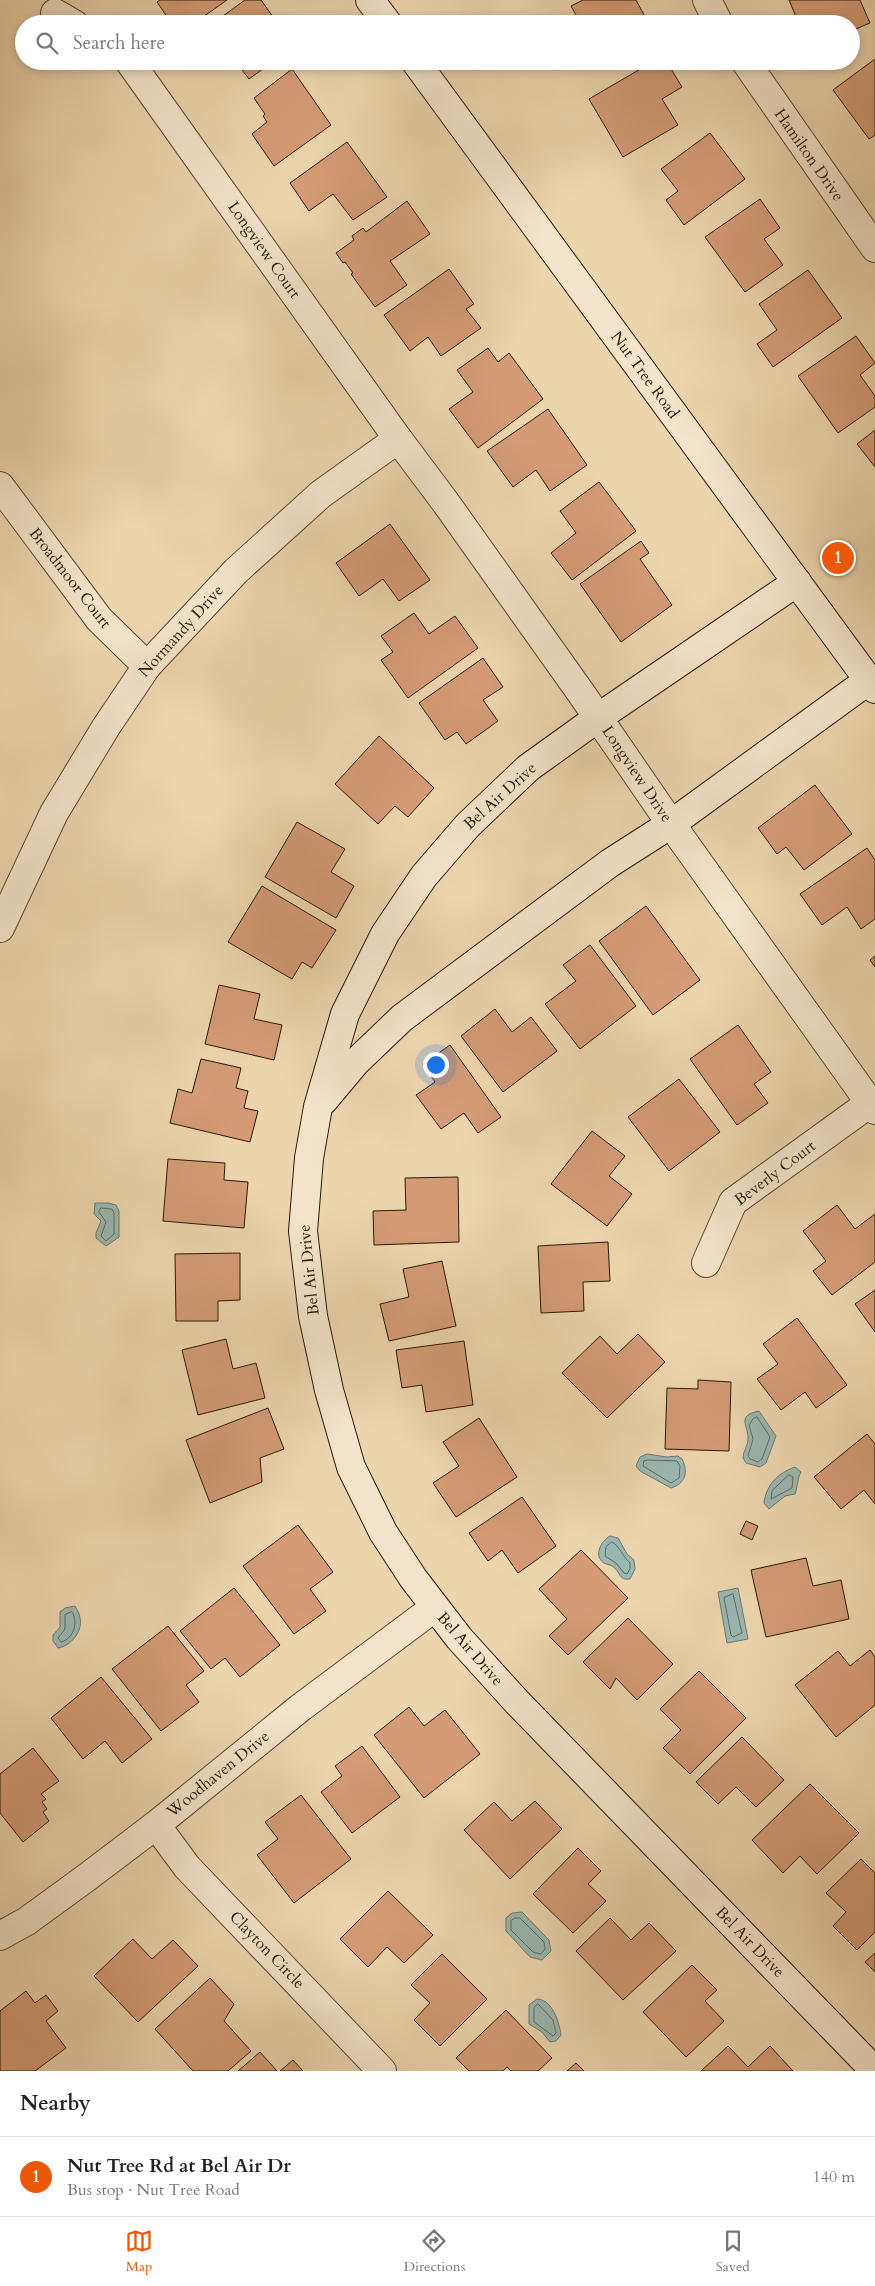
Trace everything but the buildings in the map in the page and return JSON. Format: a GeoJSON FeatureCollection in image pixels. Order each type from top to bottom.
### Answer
{"type":"FeatureCollection","features":[{"type":"Feature","properties":{"kind":"street"},"geometry":{"type":"LineString","coordinates":[[370,0],[381,15]]}},
{"type":"Feature","properties":{"kind":"street"},"geometry":{"type":"LineString","coordinates":[[707,0],[714,15]]}},
{"type":"Feature","properties":{"kind":"street","name":"Longview Court"},"geometry":{"type":"LineString","coordinates":[[135,70],[398,439]]}},
{"type":"Feature","properties":{"kind":"street","name":"Nut Tree Road"},"geometry":{"type":"LineString","coordinates":[[422,70],[872,684]]}},
{"type":"Feature","properties":{"kind":"street","name":"Hamilton Drive"},"geometry":{"type":"LineString","coordinates":[[751,70],[875,248]]}},
{"type":"Feature","properties":{"kind":"street","name":"Normandy Drive"},"geometry":{"type":"LineString","coordinates":[[0,928],[54,813],[106,727],[147,666],[236,570],[321,494],[398,439]]}},
{"type":"Feature","properties":{"kind":"street","name":"Longview Drive"},"geometry":{"type":"LineString","coordinates":[[398,439],[599,717],[671,824],[872,1107]]}},
{"type":"Feature","properties":{"kind":"street","name":"Broadmoor Court"},"geometry":{"type":"LineString","coordinates":[[0,486],[99,619],[147,666]]}},
{"type":"Feature","properties":{"kind":"street","name":"Bel Air Drive"},"geometry":{"type":"LineString","coordinates":[[797,582],[599,717],[528,768],[468,825],[424,876],[385,934],[345,1014],[318,1107],[309,1158],[303,1231],[314,1316],[329,1390],[351,1467],[383,1532],[434,1608],[517,1702],[875,2071]]}},
{"type":"Feature","properties":{"kind":"street"},"geometry":{"type":"LineString","coordinates":[[318,1107],[356,1063],[402,1018],[610,863],[671,824],[872,684]]}},
{"type":"Feature","properties":{"kind":"street","name":"Beverly Court"},"geometry":{"type":"LineString","coordinates":[[706,1263],[733,1202],[872,1107]]}},
{"type":"Feature","properties":{"kind":"street","name":"Woodhaven Drive"},"geometry":{"type":"LineString","coordinates":[[0,1936],[27,1921],[156,1825],[300,1708],[434,1608]]}},
{"type":"Feature","properties":{"kind":"street","name":"Clayton Circle"},"geometry":{"type":"LineString","coordinates":[[156,1825],[187,1866],[382,2071]]}},
{"type":"Feature","properties":{"kind":"water"},"geometry":{"type":"Polygon","coordinates":[[[95,1203],[116,1205],[119,1211],[119,1237],[106,1246],[96,1238],[101,1221],[94,1214],[95,1203]]]}},
{"type":"Feature","properties":{"kind":"water"},"geometry":{"type":"Polygon","coordinates":[[[759,1411],[776,1436],[766,1463],[760,1467],[746,1463],[743,1458],[748,1439],[745,1419],[752,1413],[759,1411]]]}},
{"type":"Feature","properties":{"kind":"water"},"geometry":{"type":"Polygon","coordinates":[[[647,1454],[667,1457],[678,1456],[682,1459],[685,1473],[680,1484],[671,1488],[640,1471],[636,1466],[640,1457],[647,1454]]]}},
{"type":"Feature","properties":{"kind":"water"},"geometry":{"type":"Polygon","coordinates":[[[795,1467],[801,1472],[795,1494],[785,1496],[769,1509],[764,1503],[770,1485],[778,1476],[795,1467]]]}},
{"type":"Feature","properties":{"kind":"water"},"geometry":{"type":"Polygon","coordinates":[[[610,1536],[618,1538],[627,1554],[634,1560],[635,1569],[630,1579],[623,1579],[615,1568],[604,1563],[599,1557],[601,1545],[610,1536]]]}},
{"type":"Feature","properties":{"kind":"water"},"geometry":{"type":"Polygon","coordinates":[[[738,1588],[748,1639],[727,1643],[718,1592],[738,1588]]]}},
{"type":"Feature","properties":{"kind":"water"},"geometry":{"type":"Polygon","coordinates":[[[75,1606],[80,1616],[78,1633],[63,1647],[58,1648],[53,1641],[53,1635],[60,1627],[60,1612],[65,1608],[75,1606]]]}},
{"type":"Feature","properties":{"kind":"water"},"geometry":{"type":"Polygon","coordinates":[[[522,1912],[549,1940],[551,1951],[542,1960],[530,1957],[506,1931],[506,1918],[512,1913],[522,1912]]]}},
{"type":"Feature","properties":{"kind":"water"},"geometry":{"type":"Polygon","coordinates":[[[537,1999],[547,2003],[554,2012],[561,2035],[556,2041],[550,2042],[542,2032],[529,2024],[529,2005],[537,1999]]]}},
{"type":"Feature","properties":{"kind":"place","name":"Nut Tree Rd at Bel Air Dr"},"geometry":{"type":"Point","coordinates":[838,558]}}]}
